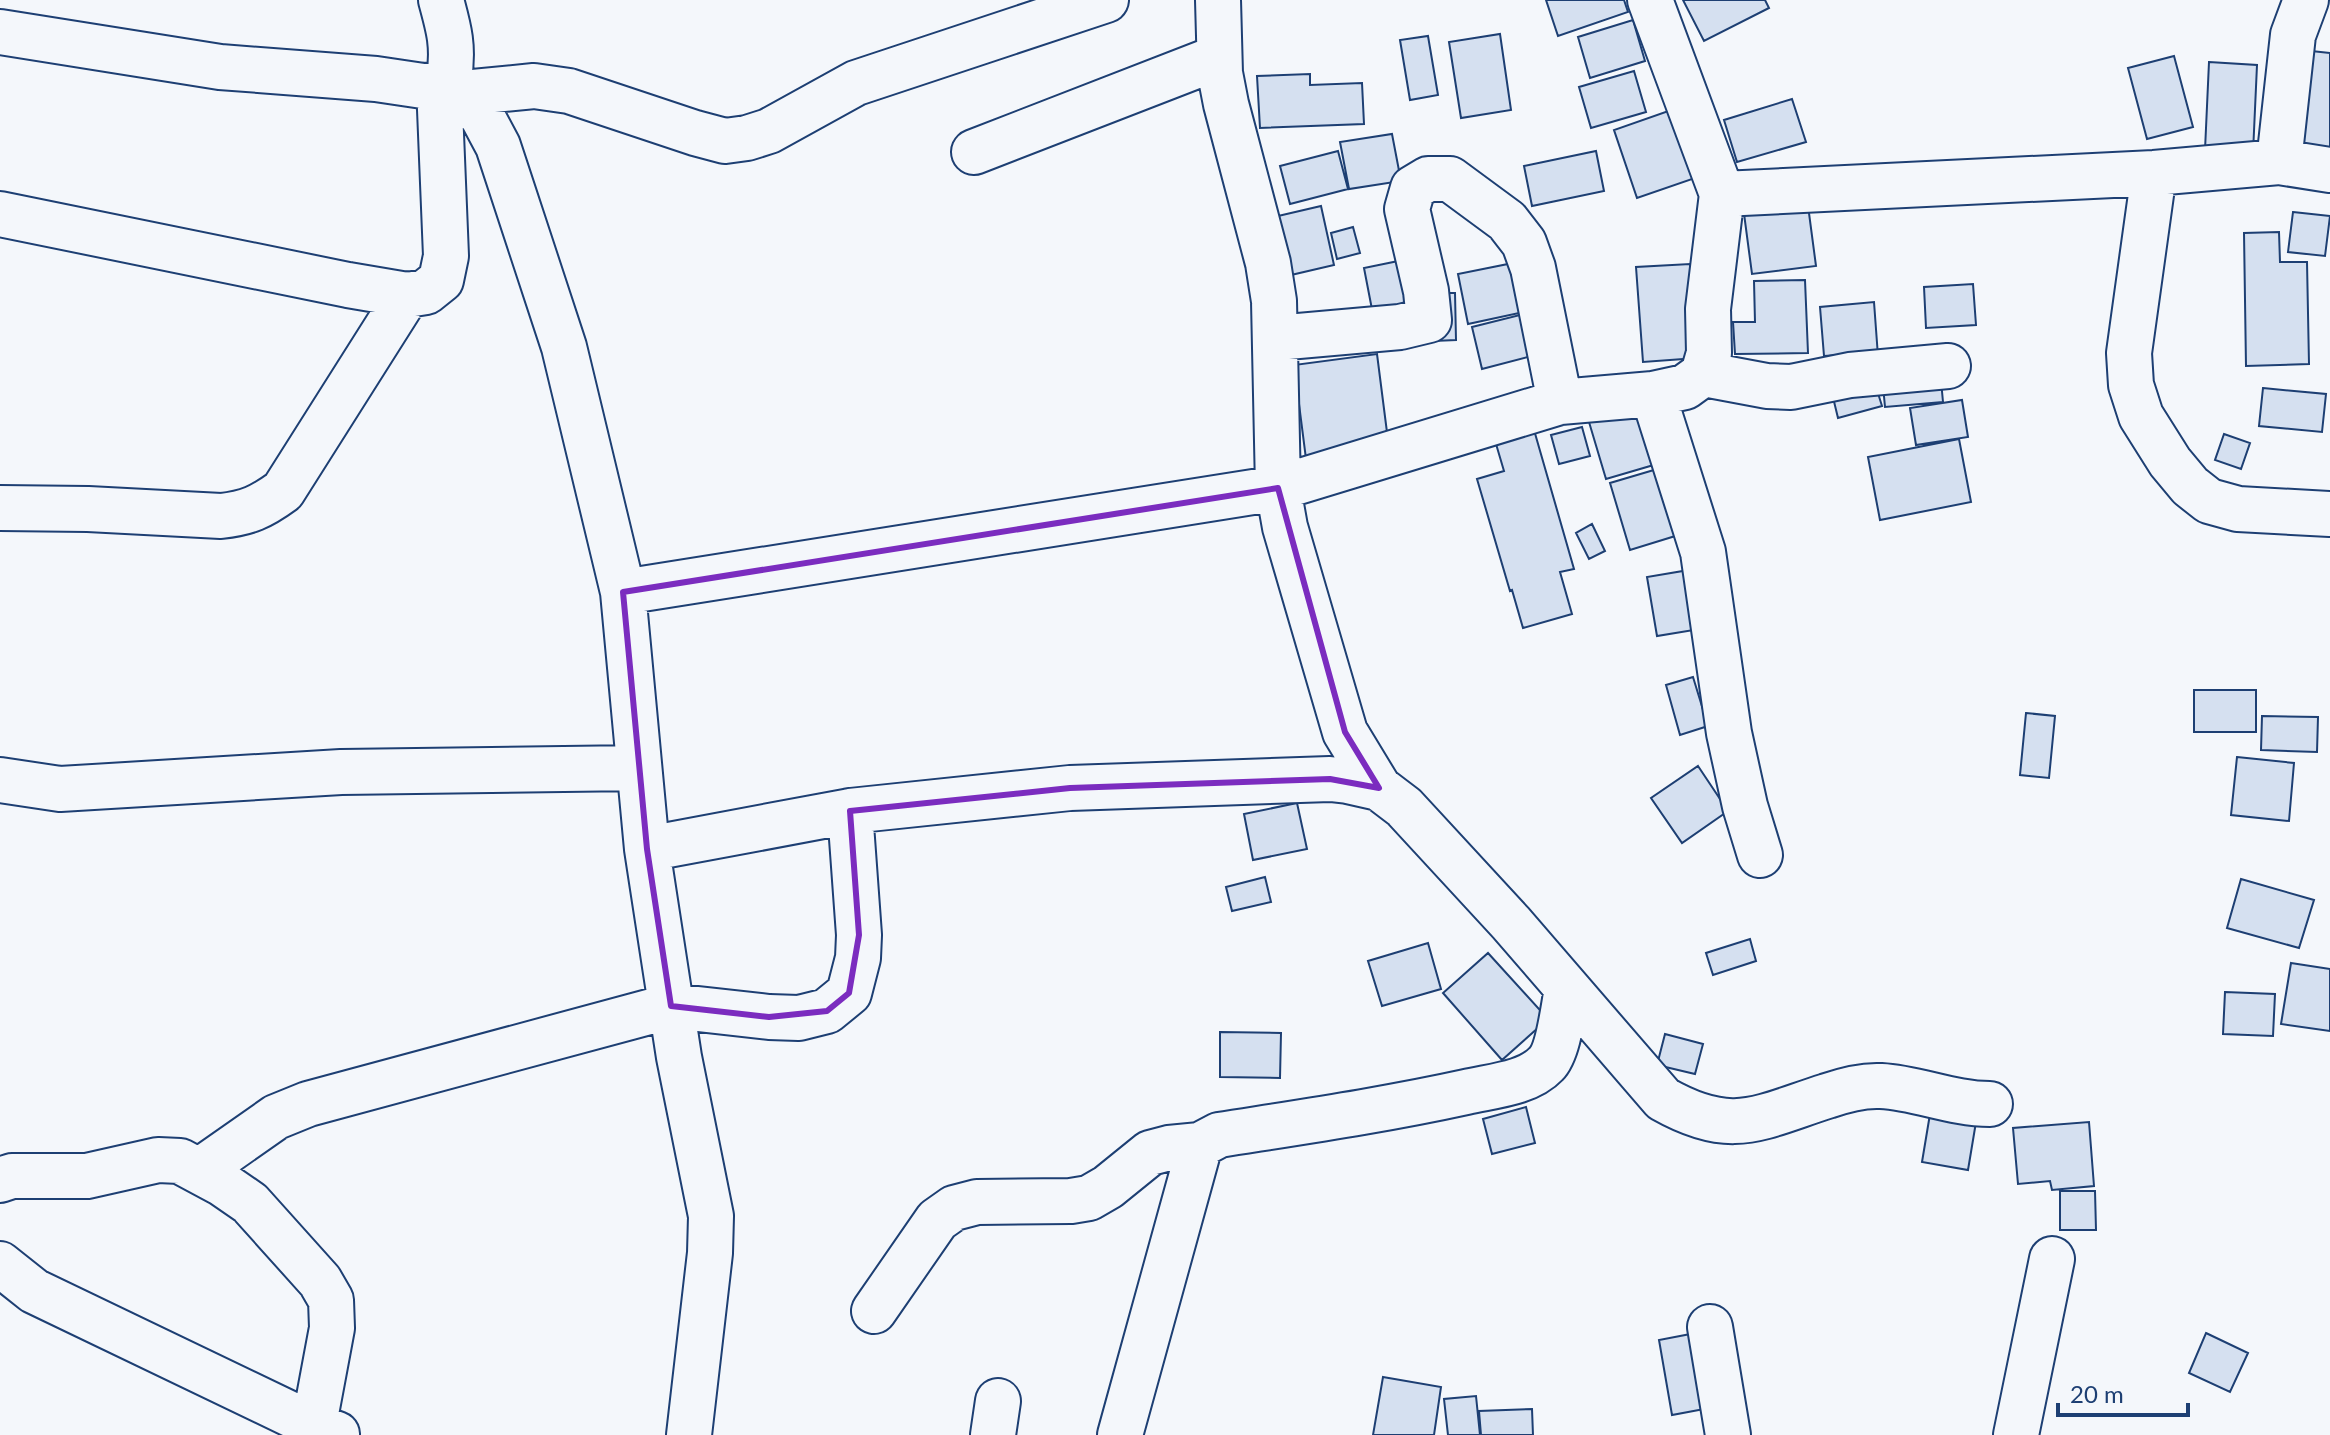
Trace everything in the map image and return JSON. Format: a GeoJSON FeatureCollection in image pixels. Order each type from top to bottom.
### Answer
{"type":"FeatureCollection","features":[{"type":"Feature","properties":{"kind":"street"},"geometry":{"type":"LineString","coordinates":[[0,214],[333,282],[407,295],[426,292],[441,280],[446,256],[453,54],[441,0]]}},
{"type":"Feature","properties":{"kind":"street"},"geometry":{"type":"LineString","coordinates":[[0,32],[220,67],[376,79],[423,86],[534,86],[569,91],[725,141],[769,131],[856,83],[1106,0]]}},
{"type":"Feature","properties":{"kind":"street"},"geometry":{"type":"LineString","coordinates":[[1218,0],[1220,73],[1268,263],[1274,301],[1278,488],[1290,547],[1345,732],[1379,788],[1404,807],[1511,923],[1663,1099],[1684,1111],[1710,1120],[1734,1123],[1756,1119],[1838,1092],[1870,1086],[1970,1104],[1990,1104]]}},
{"type":"Feature","properties":{"kind":"street"},"geometry":{"type":"LineString","coordinates":[[623,592],[1278,488],[1560,402],[1653,394],[1685,387],[1703,374],[1709,353],[1708,309],[1722,194],[1650,0]]}},
{"type":"Feature","properties":{"kind":"street"},"geometry":{"type":"LineString","coordinates":[[2279,162],[2293,35],[2306,0]]}},
{"type":"Feature","properties":{"kind":"street"},"geometry":{"type":"LineString","coordinates":[[974,152],[1219,57]]}},
{"type":"Feature","properties":{"kind":"street"},"geometry":{"type":"LineString","coordinates":[[450,85],[482,116],[498,146],[560,333],[623,592],[647,849],[671,1006],[711,1216],[710,1253],[689,1435]]}},
{"type":"Feature","properties":{"kind":"street"},"geometry":{"type":"LineString","coordinates":[[1722,194],[2154,173],[2279,162],[2330,170]]}},
{"type":"Feature","properties":{"kind":"street"},"geometry":{"type":"LineString","coordinates":[[2154,173],[2129,353],[2131,385],[2141,416],[2170,462],[2190,486],[2209,501],[2238,509],[2330,514]]}},
{"type":"Feature","properties":{"kind":"street"},"geometry":{"type":"LineString","coordinates":[[1276,338],[1400,327],[1429,320],[1426,291],[1407,209],[1413,188],[1428,179],[1450,179],[1507,221],[1524,243],[1533,268],[1560,402]]}},
{"type":"Feature","properties":{"kind":"street"},"geometry":{"type":"LineString","coordinates":[[0,508],[221,516],[241,514],[263,506],[283,491],[407,295]]}},
{"type":"Feature","properties":{"kind":"street"},"geometry":{"type":"LineString","coordinates":[[1703,374],[1767,386],[1791,387],[1850,375],[1948,366]]}},
{"type":"Feature","properties":{"kind":"street"},"geometry":{"type":"LineString","coordinates":[[1653,394],[1703,552],[1729,733],[1745,806],[1760,855]]}},
{"type":"Feature","properties":{"kind":"street"},"geometry":{"type":"LineString","coordinates":[[0,780],[72,789],[341,772],[638,768]]}},
{"type":"Feature","properties":{"kind":"street"},"geometry":{"type":"LineString","coordinates":[[647,849],[850,811],[1070,788],[1330,779],[1379,788]]}},
{"type":"Feature","properties":{"kind":"street"},"geometry":{"type":"LineString","coordinates":[[199,1171],[276,1117],[308,1104],[671,1006],[799,1018],[827,1011],[849,993],[858,958],[850,811]]}},
{"type":"Feature","properties":{"kind":"street"},"geometry":{"type":"LineString","coordinates":[[874,1311],[937,1220],[954,1208],[977,1202],[1089,1198],[1108,1187],[1150,1153],[1200,1145],[1219,1135],[1387,1109],[1530,1075],[1547,1063],[1556,1042],[1567,989]]}},
{"type":"Feature","properties":{"kind":"street"},"geometry":{"type":"LineString","coordinates":[[1120,1435],[1200,1145]]}},
{"type":"Feature","properties":{"kind":"street"},"geometry":{"type":"LineString","coordinates":[[0,1180],[12,1176],[87,1176],[158,1160],[180,1161],[250,1203],[320,1281],[331,1300],[332,1328],[321,1432],[34,1291],[0,1264]]}},
{"type":"Feature","properties":{"kind":"street"},"geometry":{"type":"LineString","coordinates":[[2016,1435],[2052,1259]]}},
{"type":"Feature","properties":{"kind":"street"},"geometry":{"type":"LineString","coordinates":[[1710,1327],[1728,1435]]}},
{"type":"Feature","properties":{"kind":"highlighted area"},"geometry":{"type":"Polygon","coordinates":[[[1278,488],[1345,732],[1379,788],[1330,779],[1070,788],[850,811],[859,935],[849,993],[827,1011],[769,1017],[671,1006],[647,849],[623,592],[1278,488]]]}},
{"type":"Feature","properties":{"kind":"building"},"geometry":{"type":"Polygon","coordinates":[[[1546,0],[1624,0],[1628,12],[1558,36],[1546,0]]]}},
{"type":"Feature","properties":{"kind":"building"},"geometry":{"type":"Polygon","coordinates":[[[1683,0],[1765,0],[1769,8],[1704,41],[1683,0]]]}},
{"type":"Feature","properties":{"kind":"building"},"geometry":{"type":"Polygon","coordinates":[[[1633,20],[1645,61],[1590,78],[1578,37],[1633,20]]]}},
{"type":"Feature","properties":{"kind":"building"},"geometry":{"type":"Polygon","coordinates":[[[1500,34],[1511,110],[1461,118],[1449,42],[1500,34]]]}},
{"type":"Feature","properties":{"kind":"building"},"geometry":{"type":"Polygon","coordinates":[[[1428,36],[1438,95],[1410,100],[1400,40],[1428,36]]]}},
{"type":"Feature","properties":{"kind":"building"},"geometry":{"type":"Polygon","coordinates":[[[2302,50],[2330,53],[2330,162],[2291,158],[2302,50]]]}},
{"type":"Feature","properties":{"kind":"building"},"geometry":{"type":"Polygon","coordinates":[[[2174,56],[2193,127],[2147,139],[2128,68],[2174,56]]]}},
{"type":"Feature","properties":{"kind":"building"},"geometry":{"type":"Polygon","coordinates":[[[2209,62],[2257,65],[2253,153],[2205,150],[2209,62]]]}},
{"type":"Feature","properties":{"kind":"building"},"geometry":{"type":"Polygon","coordinates":[[[1634,71],[1646,112],[1591,128],[1579,87],[1634,71]]]}},
{"type":"Feature","properties":{"kind":"building"},"geometry":{"type":"Polygon","coordinates":[[[1310,74],[1310,85],[1362,83],[1364,124],[1260,128],[1257,76],[1310,74]]]}},
{"type":"Feature","properties":{"kind":"building"},"geometry":{"type":"Polygon","coordinates":[[[1792,99],[1806,142],[1737,162],[1724,120],[1792,99]]]}},
{"type":"Feature","properties":{"kind":"building"},"geometry":{"type":"Polygon","coordinates":[[[1677,108],[1701,176],[1637,198],[1614,130],[1677,108]]]}},
{"type":"Feature","properties":{"kind":"building"},"geometry":{"type":"Polygon","coordinates":[[[1392,134],[1401,181],[1349,189],[1340,142],[1392,134]]]}},
{"type":"Feature","properties":{"kind":"building"},"geometry":{"type":"Polygon","coordinates":[[[1338,151],[1348,189],[1290,204],[1280,166],[1338,151]]]}},
{"type":"Feature","properties":{"kind":"building"},"geometry":{"type":"Polygon","coordinates":[[[1596,151],[1604,191],[1532,206],[1524,166],[1596,151]]]}},
{"type":"Feature","properties":{"kind":"building"},"geometry":{"type":"Polygon","coordinates":[[[1807,198],[1816,266],[1752,274],[1743,206],[1807,198]]]}},
{"type":"Feature","properties":{"kind":"building"},"geometry":{"type":"Polygon","coordinates":[[[1321,206],[1334,265],[1291,275],[1278,216],[1321,206]]]}},
{"type":"Feature","properties":{"kind":"building"},"geometry":{"type":"Polygon","coordinates":[[[2293,212],[2330,216],[2325,256],[2288,252],[2293,212]]]}},
{"type":"Feature","properties":{"kind":"building"},"geometry":{"type":"Polygon","coordinates":[[[1353,227],[1360,253],[1337,259],[1331,233],[1353,227]]]}},
{"type":"Feature","properties":{"kind":"building"},"geometry":{"type":"Polygon","coordinates":[[[2279,232],[2280,262],[2307,262],[2309,364],[2246,366],[2244,233],[2279,232]]]}},
{"type":"Feature","properties":{"kind":"building"},"geometry":{"type":"Polygon","coordinates":[[[1413,258],[1425,315],[1375,325],[1364,268],[1413,258]]]}},
{"type":"Feature","properties":{"kind":"building"},"geometry":{"type":"Polygon","coordinates":[[[1518,262],[1528,311],[1468,324],[1458,274],[1518,262]]]}},
{"type":"Feature","properties":{"kind":"building"},"geometry":{"type":"Polygon","coordinates":[[[1690,264],[1697,358],[1643,362],[1636,267],[1690,264]]]}},
{"type":"Feature","properties":{"kind":"building"},"geometry":{"type":"Polygon","coordinates":[[[1805,280],[1808,353],[1735,354],[1733,322],[1755,322],[1754,281],[1805,280]]]}},
{"type":"Feature","properties":{"kind":"building"},"geometry":{"type":"Polygon","coordinates":[[[1973,284],[1976,325],[1926,328],[1924,287],[1973,284]]]}},
{"type":"Feature","properties":{"kind":"building"},"geometry":{"type":"Polygon","coordinates":[[[1433,293],[1455,293],[1456,340],[1434,341],[1433,293]]]}},
{"type":"Feature","properties":{"kind":"building"},"geometry":{"type":"Polygon","coordinates":[[[1874,302],[1879,370],[1855,354],[1824,356],[1820,307],[1874,302]]]}},
{"type":"Feature","properties":{"kind":"building"},"geometry":{"type":"Polygon","coordinates":[[[1532,312],[1543,353],[1482,369],[1472,327],[1532,312]]]}},
{"type":"Feature","properties":{"kind":"building"},"geometry":{"type":"Polygon","coordinates":[[[1377,354],[1389,448],[1306,459],[1294,365],[1377,354]]]}},
{"type":"Feature","properties":{"kind":"building"},"geometry":{"type":"Polygon","coordinates":[[[1940,370],[1943,402],[1885,407],[1882,375],[1940,370]]]}},
{"type":"Feature","properties":{"kind":"building"},"geometry":{"type":"Polygon","coordinates":[[[1872,374],[1882,406],[1838,418],[1830,385],[1872,374]]]}},
{"type":"Feature","properties":{"kind":"building"},"geometry":{"type":"Polygon","coordinates":[[[2263,388],[2326,394],[2322,432],[2259,426],[2263,388]]]}},
{"type":"Feature","properties":{"kind":"building"},"geometry":{"type":"Polygon","coordinates":[[[1962,400],[1968,437],[1916,445],[1910,408],[1962,400]]]}},
{"type":"Feature","properties":{"kind":"building"},"geometry":{"type":"Polygon","coordinates":[[[1640,406],[1657,464],[1606,479],[1589,422],[1640,406]]]}},
{"type":"Feature","properties":{"kind":"building"},"geometry":{"type":"Polygon","coordinates":[[[1530,416],[1574,569],[1560,572],[1572,614],[1523,628],[1477,479],[1504,471],[1491,427],[1530,416]]]}},
{"type":"Feature","properties":{"kind":"building"},"geometry":{"type":"Polygon","coordinates":[[[1582,427],[1590,456],[1559,464],[1551,435],[1582,427]]]}},
{"type":"Feature","properties":{"kind":"building"},"geometry":{"type":"Polygon","coordinates":[[[2224,434],[2250,443],[2241,469],[2215,460],[2224,434]]]}},
{"type":"Feature","properties":{"kind":"building"},"geometry":{"type":"Polygon","coordinates":[[[1959,439],[1971,502],[1880,520],[1868,457],[1959,439]]]}},
{"type":"Feature","properties":{"kind":"building"},"geometry":{"type":"Polygon","coordinates":[[[1664,467],[1685,533],[1630,550],[1610,483],[1664,467]]]}},
{"type":"Feature","properties":{"kind":"building"},"geometry":{"type":"Polygon","coordinates":[[[1592,524],[1605,551],[1589,559],[1576,533],[1592,524]]]}},
{"type":"Feature","properties":{"kind":"building"},"geometry":{"type":"Polygon","coordinates":[[[1689,570],[1700,629],[1657,636],[1647,577],[1689,570]]]}},
{"type":"Feature","properties":{"kind":"building"},"geometry":{"type":"Polygon","coordinates":[[[1693,677],[1708,726],[1680,735],[1666,685],[1693,677]]]}},
{"type":"Feature","properties":{"kind":"building"},"geometry":{"type":"Polygon","coordinates":[[[2194,690],[2256,690],[2256,732],[2194,732],[2194,690]]]}},
{"type":"Feature","properties":{"kind":"building"},"geometry":{"type":"Polygon","coordinates":[[[2026,713],[2055,716],[2049,778],[2020,775],[2026,713]]]}},
{"type":"Feature","properties":{"kind":"building"},"geometry":{"type":"Polygon","coordinates":[[[2262,716],[2318,717],[2317,752],[2261,750],[2262,716]]]}},
{"type":"Feature","properties":{"kind":"building"},"geometry":{"type":"Polygon","coordinates":[[[2237,757],[2294,763],[2289,821],[2231,815],[2237,757]]]}},
{"type":"Feature","properties":{"kind":"building"},"geometry":{"type":"Polygon","coordinates":[[[1698,766],[1728,811],[1682,843],[1651,798],[1698,766]]]}},
{"type":"Feature","properties":{"kind":"building"},"geometry":{"type":"Polygon","coordinates":[[[1297,803],[1307,849],[1253,860],[1244,814],[1297,803]]]}},
{"type":"Feature","properties":{"kind":"building"},"geometry":{"type":"Polygon","coordinates":[[[1265,877],[1271,902],[1232,911],[1226,887],[1265,877]]]}},
{"type":"Feature","properties":{"kind":"building"},"geometry":{"type":"Polygon","coordinates":[[[2241,879],[2314,900],[2299,948],[2227,928],[2241,879]]]}},
{"type":"Feature","properties":{"kind":"building"},"geometry":{"type":"Polygon","coordinates":[[[1750,939],[1756,961],[1713,975],[1706,953],[1750,939]]]}},
{"type":"Feature","properties":{"kind":"building"},"geometry":{"type":"Polygon","coordinates":[[[1428,943],[1441,989],[1382,1006],[1368,961],[1428,943]]]}},
{"type":"Feature","properties":{"kind":"building"},"geometry":{"type":"Polygon","coordinates":[[[1488,953],[1548,1019],[1502,1060],[1443,993],[1488,953]]]}},
{"type":"Feature","properties":{"kind":"building"},"geometry":{"type":"Polygon","coordinates":[[[2291,963],[2330,969],[2330,1031],[2281,1024],[2291,963]]]}},
{"type":"Feature","properties":{"kind":"building"},"geometry":{"type":"Polygon","coordinates":[[[2225,992],[2275,994],[2273,1036],[2223,1034],[2225,992]]]}},
{"type":"Feature","properties":{"kind":"building"},"geometry":{"type":"Polygon","coordinates":[[[1220,1032],[1281,1033],[1280,1078],[1220,1077],[1220,1032]]]}},
{"type":"Feature","properties":{"kind":"building"},"geometry":{"type":"Polygon","coordinates":[[[1665,1034],[1703,1044],[1695,1074],[1657,1065],[1665,1034]]]}},
{"type":"Feature","properties":{"kind":"building"},"geometry":{"type":"Polygon","coordinates":[[[1526,1107],[1535,1143],[1492,1154],[1483,1119],[1526,1107]]]}},
{"type":"Feature","properties":{"kind":"building"},"geometry":{"type":"Polygon","coordinates":[[[1930,1114],[1976,1122],[1968,1170],[1922,1162],[1930,1114]]]}},
{"type":"Feature","properties":{"kind":"building"},"geometry":{"type":"Polygon","coordinates":[[[2089,1122],[2094,1186],[2052,1190],[2050,1181],[2018,1184],[2013,1128],[2089,1122]]]}},
{"type":"Feature","properties":{"kind":"building"},"geometry":{"type":"Polygon","coordinates":[[[2060,1191],[2095,1191],[2096,1230],[2060,1230],[2060,1191]]]}},
{"type":"Feature","properties":{"kind":"building"},"geometry":{"type":"Polygon","coordinates":[[[1701,1332],[1715,1407],[1672,1415],[1659,1340],[1701,1332]]]}},
{"type":"Feature","properties":{"kind":"building"},"geometry":{"type":"Polygon","coordinates":[[[2206,1333],[2248,1353],[2230,1392],[2189,1373],[2206,1333]]]}},
{"type":"Feature","properties":{"kind":"building"},"geometry":{"type":"Polygon","coordinates":[[[1383,1377],[1441,1387],[1434,1435],[1373,1435],[1383,1377]]]}},
{"type":"Feature","properties":{"kind":"building"},"geometry":{"type":"Polygon","coordinates":[[[1476,1396],[1480,1435],[1448,1435],[1444,1399],[1476,1396]]]}},
{"type":"Feature","properties":{"kind":"building"},"geometry":{"type":"Polygon","coordinates":[[[1532,1409],[1533,1435],[1481,1435],[1479,1411],[1532,1409]]]}}]}
